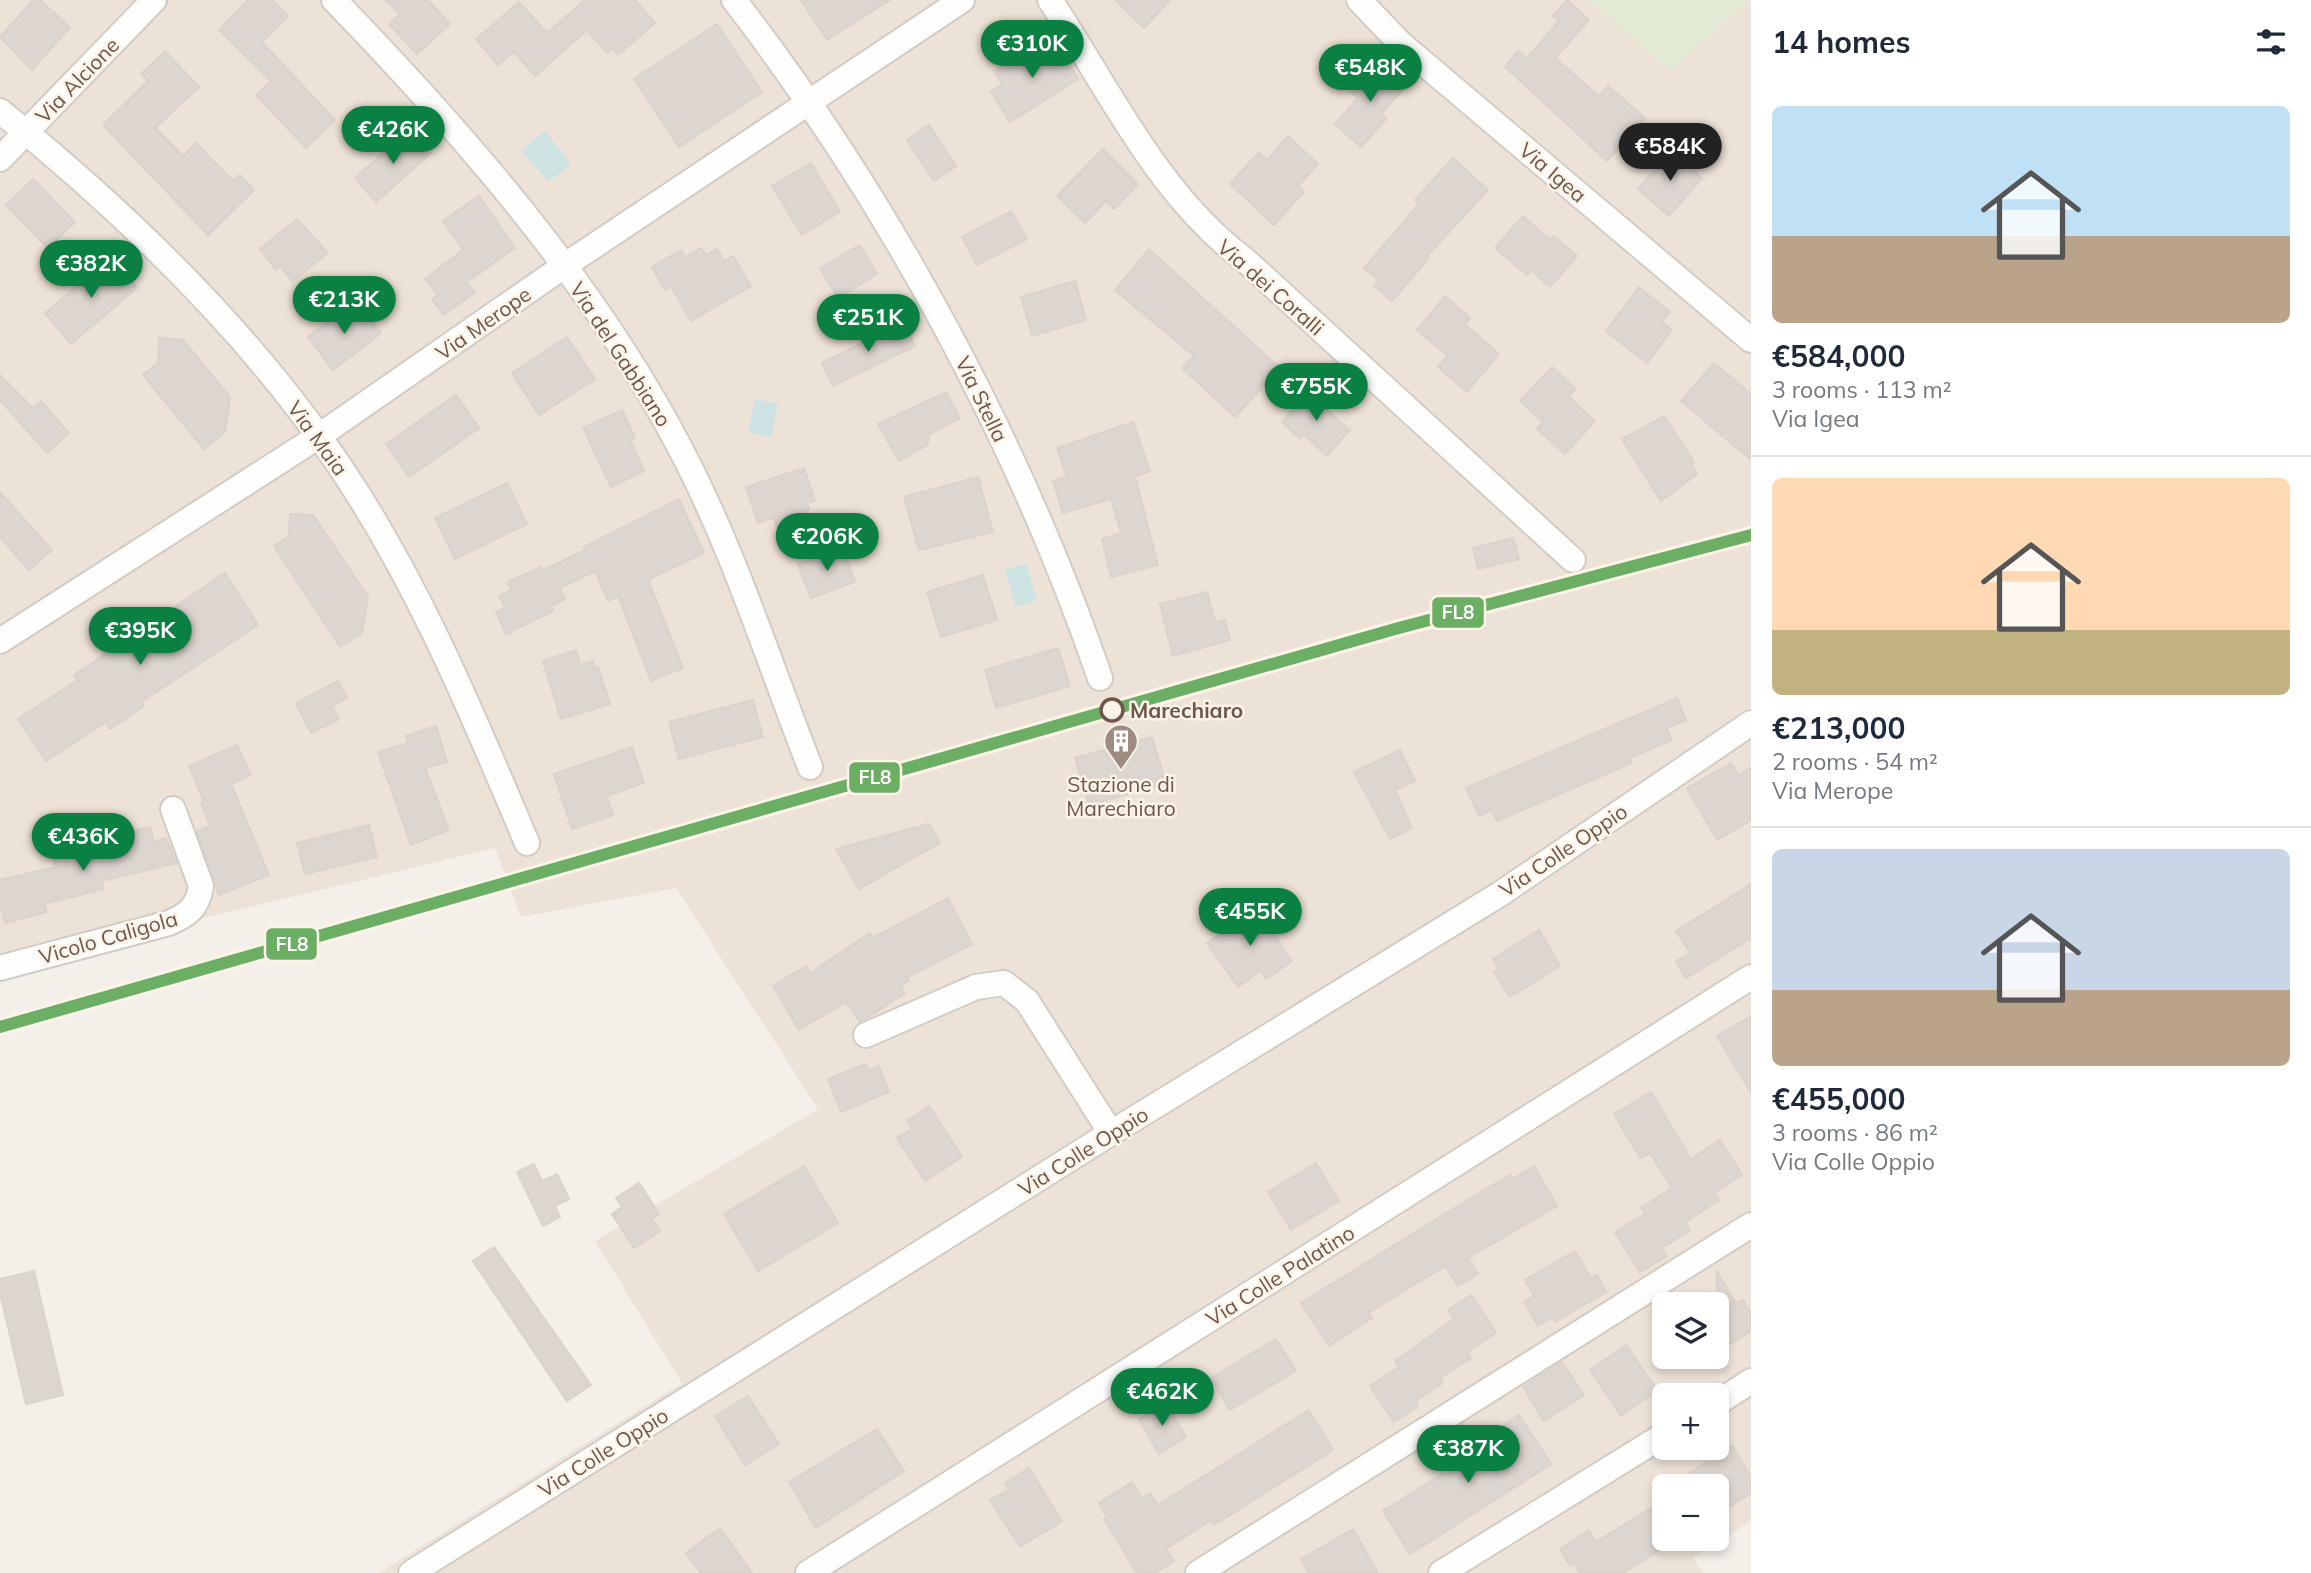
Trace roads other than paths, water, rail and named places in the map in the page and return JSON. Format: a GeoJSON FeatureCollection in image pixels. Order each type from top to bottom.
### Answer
{"type":"FeatureCollection","features":[{"type":"Feature","properties":{"kind":"street","name":"Via Alcione"},"geometry":{"type":"LineString","coordinates":[[0,159],[154,0]]}},
{"type":"Feature","properties":{"kind":"street","name":"Via del Gabbiano"},"geometry":{"type":"LineString","coordinates":[[334,0],[457,137],[564,266],[654,400],[691,469],[750,605],[810,767]]}},
{"type":"Feature","properties":{"kind":"street","name":"Via Stella"},"geometry":{"type":"LineString","coordinates":[[734,0],[810,101],[918,279],[985,402],[1100,678]]}},
{"type":"Feature","properties":{"kind":"street","name":"Via Merope"},"geometry":{"type":"LineString","coordinates":[[0,641],[319,436],[564,266],[962,0]]}},
{"type":"Feature","properties":{"kind":"street","name":"Via dei Coralli"},"geometry":{"type":"LineString","coordinates":[[1050,0],[1162,175],[1203,226],[1245,260],[1573,560]]}},
{"type":"Feature","properties":{"kind":"street","name":"Via Igea"},"geometry":{"type":"LineString","coordinates":[[1359,0],[1401,44],[1751,340]]}},
{"type":"Feature","properties":{"kind":"street","name":"Via Maia"},"geometry":{"type":"LineString","coordinates":[[0,111],[104,202],[180,276],[280,387],[319,436],[358,494],[429,621],[462,688],[527,843]]}},
{"type":"Feature","properties":{"kind":"street","name":"Via Colle Oppio"},"geometry":{"type":"LineString","coordinates":[[411,1573],[1111,1133],[1500,894],[1751,723]]}},
{"type":"Feature","properties":{"kind":"street","name":"Vicolo Caligola"},"geometry":{"type":"LineString","coordinates":[[0,968],[169,923],[188,913],[199,897],[201,886],[173,809]]}},
{"type":"Feature","properties":{"kind":"street","name":"Via Colle Palatino"},"geometry":{"type":"LineString","coordinates":[[808,1573],[1751,977]]}},
{"type":"Feature","properties":{"kind":"street"},"geometry":{"type":"LineString","coordinates":[[866,1035],[976,986],[1004,983],[1027,1001],[1111,1133]]}},
{"type":"Feature","properties":{"kind":"street"},"geometry":{"type":"LineString","coordinates":[[1198,1573],[1751,1225]]}},
{"type":"Feature","properties":{"kind":"street"},"geometry":{"type":"LineString","coordinates":[[1729,1395],[1751,1381]]}},
{"type":"Feature","properties":{"kind":"street"},"geometry":{"type":"LineString","coordinates":[[1441,1573],[1652,1442]]}},
{"type":"Feature","properties":{"kind":"place","name":"Marechiaro"},"geometry":{"type":"Point","coordinates":[1112,710]}},
{"type":"Feature","properties":{"kind":"place","name":"Stazione di Marechiaro"},"geometry":{"type":"Point","coordinates":[1121,771]}}]}
